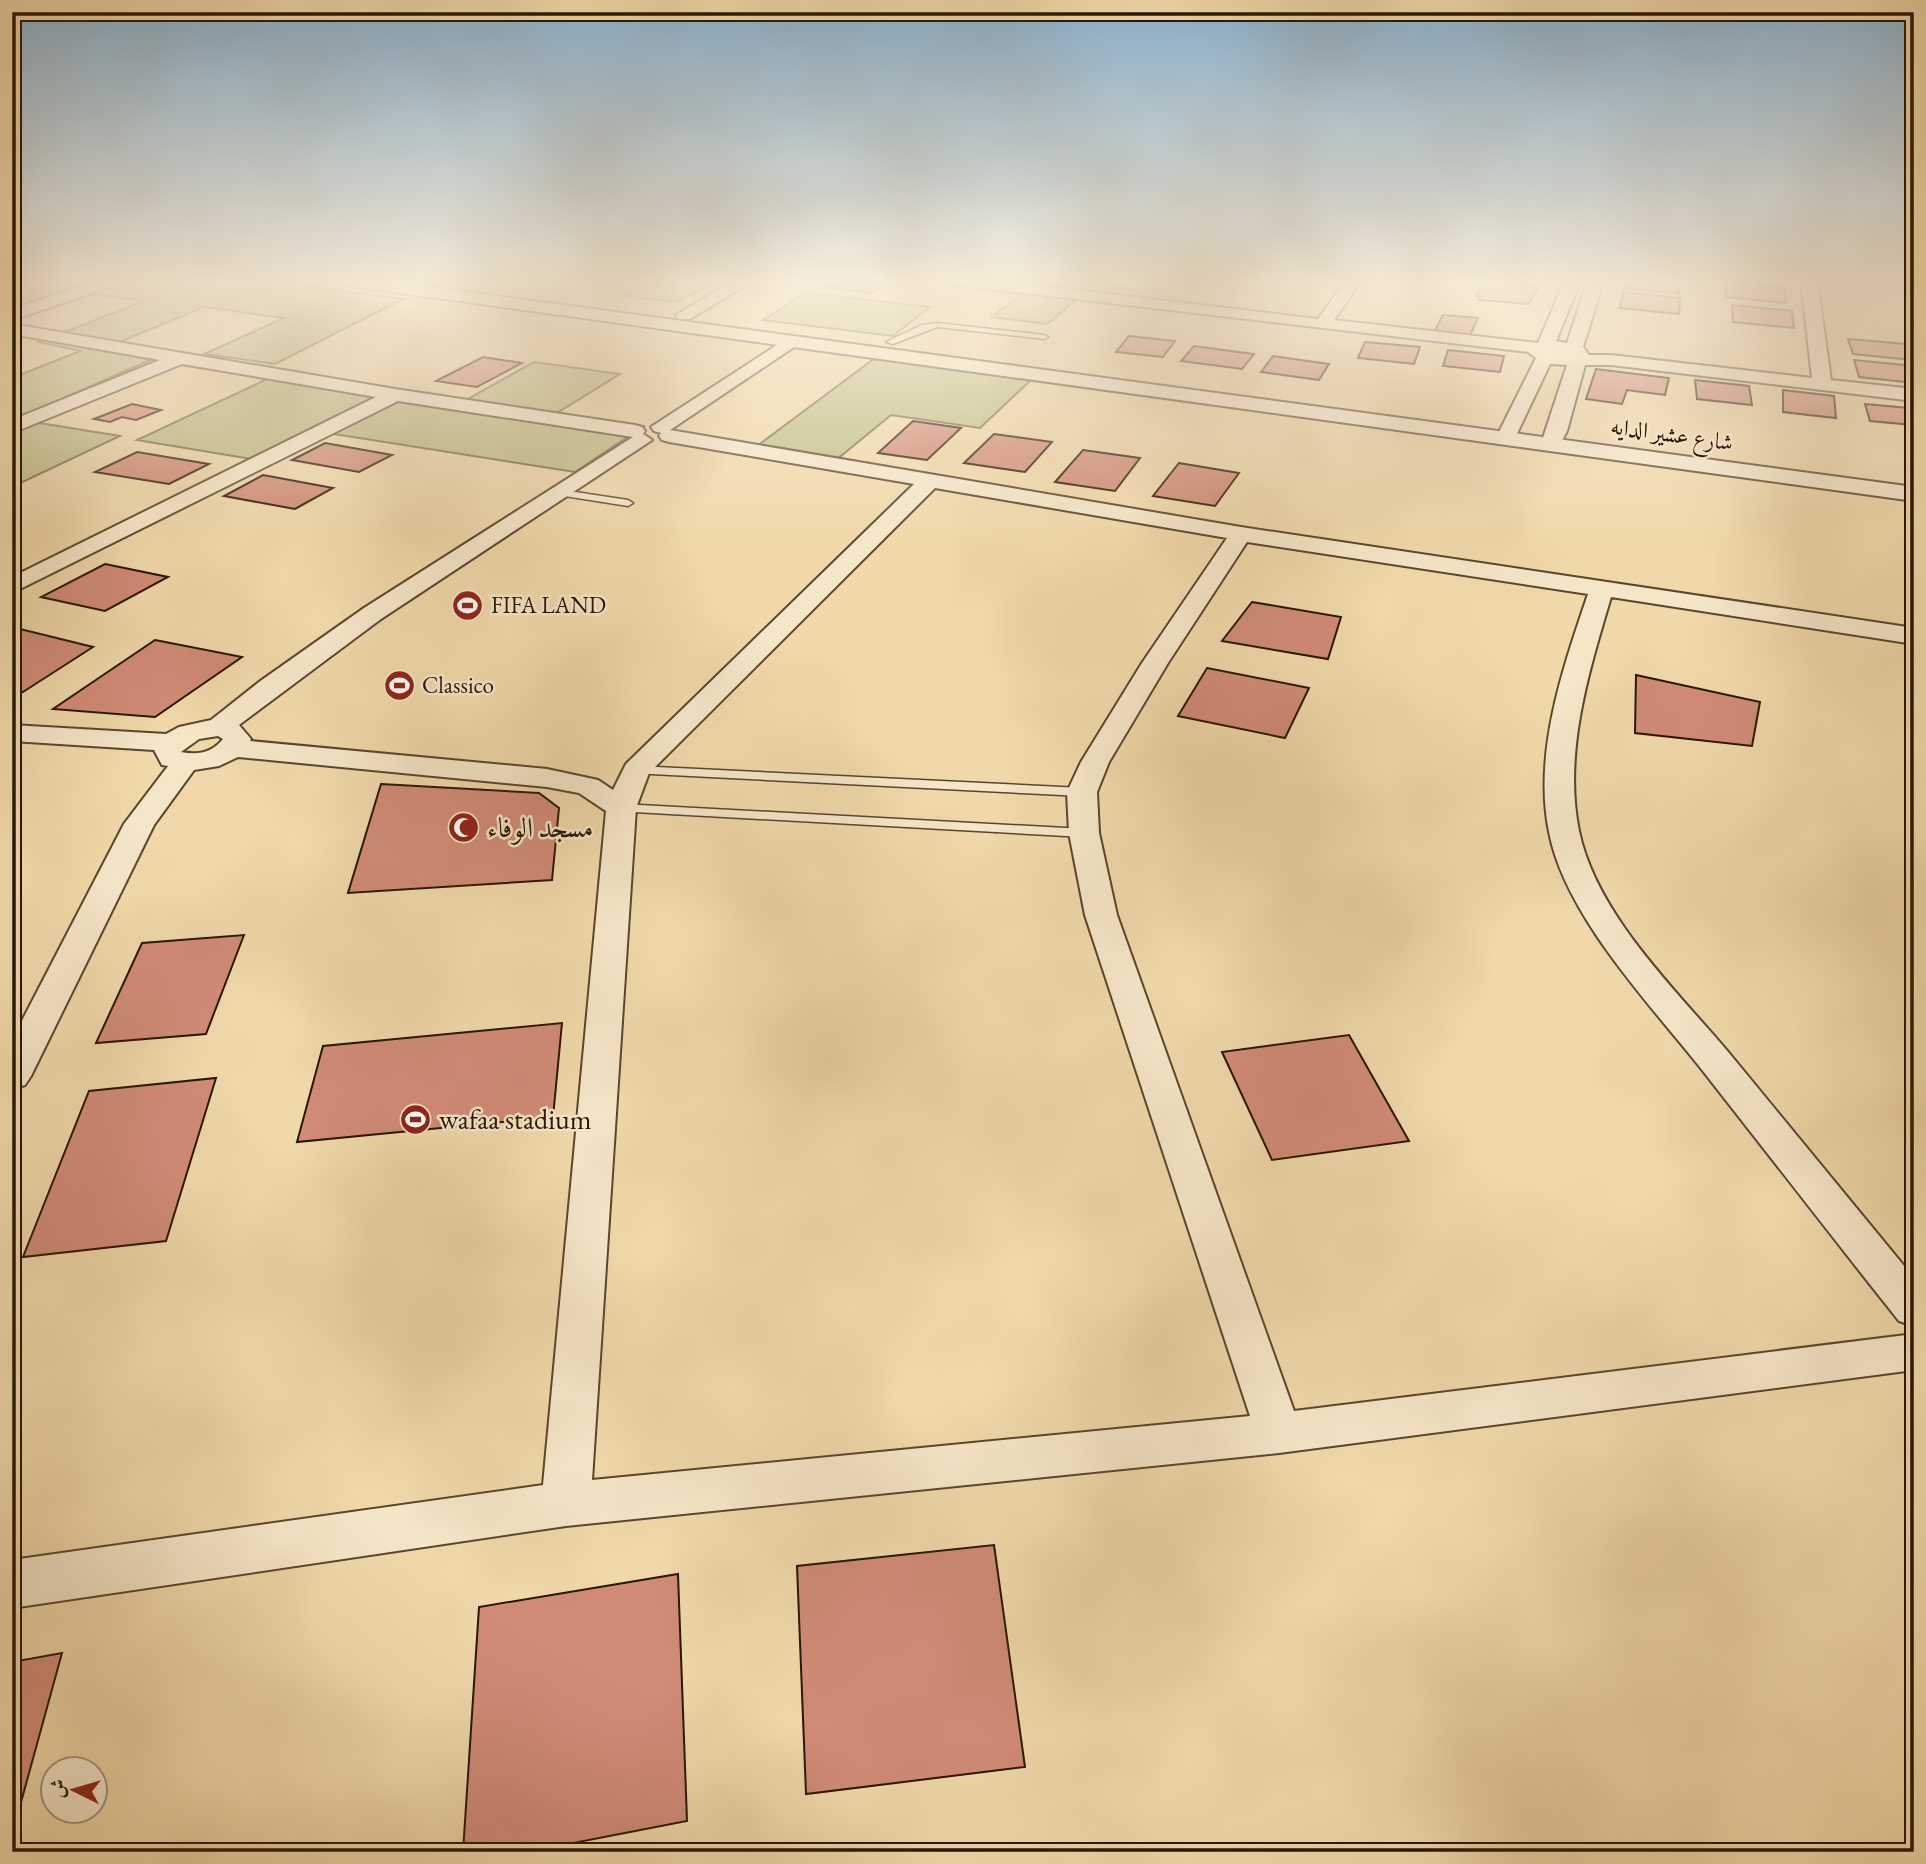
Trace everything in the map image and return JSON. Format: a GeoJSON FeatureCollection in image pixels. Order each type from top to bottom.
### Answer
{"type":"FeatureCollection","features":[{"type":"Feature","properties":{"kind":"street"},"geometry":{"type":"LineString","coordinates":[[12,427],[159,367]]}},
{"type":"Feature","properties":{"kind":"street"},"geometry":{"type":"LineString","coordinates":[[226,367],[652,433],[1241,534],[1914,636]]}},
{"type":"Feature","properties":{"kind":"street"},"geometry":{"type":"LineString","coordinates":[[12,733],[178,753],[203,762],[221,756],[226,738],[266,689],[323,646],[562,493],[752,367]]}},
{"type":"Feature","properties":{"kind":"street","name":"شارع عشير الدايه"},"geometry":{"type":"LineString","coordinates":[[996,367],[1510,432]]}},
{"type":"Feature","properties":{"kind":"street","name":"شارع عشير الدايه"},"geometry":{"type":"LineString","coordinates":[[1062,367],[1911,490]]}},
{"type":"Feature","properties":{"kind":"street"},"geometry":{"type":"LineString","coordinates":[[1510,432],[1537,367]]}},
{"type":"Feature","properties":{"kind":"street"},"geometry":{"type":"LineString","coordinates":[[1554,438],[1576,367]]}},
{"type":"Feature","properties":{"kind":"street"},"geometry":{"type":"LineString","coordinates":[[1672,367],[1914,395]]}},
{"type":"Feature","properties":{"kind":"street"},"geometry":{"type":"LineString","coordinates":[[1820,367],[1822,384]]}},
{"type":"Feature","properties":{"kind":"street"},"geometry":{"type":"LineString","coordinates":[[12,586],[395,395]]}},
{"type":"Feature","properties":{"kind":"street"},"geometry":{"type":"LineString","coordinates":[[566,1504],[621,808],[636,770],[929,482]]}},
{"type":"Feature","properties":{"kind":"street"},"geometry":{"type":"LineString","coordinates":[[1241,534],[1155,663],[1095,762],[1082,792],[1084,833],[1101,915],[1279,1433]]}},
{"type":"Feature","properties":{"kind":"street"},"geometry":{"type":"LineString","coordinates":[[1602,588],[1582,650],[1562,749],[1564,833],[1586,890],[1632,958],[1914,1309]]}},
{"type":"Feature","properties":{"kind":"street"},"geometry":{"type":"LineString","coordinates":[[226,738],[547,778],[588,786],[621,808]]}},
{"type":"Feature","properties":{"kind":"street"},"geometry":{"type":"LineString","coordinates":[[12,1076],[139,824],[178,753]]}},
{"type":"Feature","properties":{"kind":"street"},"geometry":{"type":"LineString","coordinates":[[588,786],[636,770]]}},
{"type":"Feature","properties":{"kind":"street"},"geometry":{"type":"LineString","coordinates":[[12,1584],[566,1504],[1279,1433],[1914,1352]]}},
{"type":"Feature","properties":{"kind":"lane"},"geometry":{"type":"LineString","coordinates":[[562,493],[628,503]]}},
{"type":"Feature","properties":{"kind":"lane"},"geometry":{"type":"LineString","coordinates":[[636,770],[1082,792]]}},
{"type":"Feature","properties":{"kind":"lane"},"geometry":{"type":"LineString","coordinates":[[621,808],[1084,833]]}},
{"type":"Feature","properties":{"kind":"shaded area"},"geometry":{"type":"Polygon","coordinates":[[[40,367],[135,367],[15,419],[120,436],[12,487],[12,378],[40,367]]]}},
{"type":"Feature","properties":{"kind":"shaded area"},"geometry":{"type":"Polygon","coordinates":[[[525,367],[570,367],[620,374],[557,413],[644,426],[575,472],[315,431],[258,460],[137,440],[278,374],[464,401],[525,367]]]}},
{"type":"Feature","properties":{"kind":"shaded area"},"geometry":{"type":"Polygon","coordinates":[[[863,367],[942,367],[1032,379],[980,428],[891,415],[835,461],[753,449],[863,367]]]}},
{"type":"Feature","properties":{"kind":"building"},"geometry":{"type":"Polygon","coordinates":[[[463,367],[515,367],[477,387],[436,381],[463,367]]]}},
{"type":"Feature","properties":{"kind":"building"},"geometry":{"type":"Polygon","coordinates":[[[1265,367],[1327,367],[1319,380],[1261,372],[1265,367]]]}},
{"type":"Feature","properties":{"kind":"building"},"geometry":{"type":"Polygon","coordinates":[[[1452,367],[1501,367],[1500,372],[1452,367]]]}},
{"type":"Feature","properties":{"kind":"building"},"geometry":{"type":"Polygon","coordinates":[[[1856,367],[1914,367],[1914,383],[1859,377],[1856,367]]]}},
{"type":"Feature","properties":{"kind":"building"},"geometry":{"type":"Polygon","coordinates":[[[1596,369],[1669,378],[1665,395],[1627,390],[1622,404],[1586,399],[1596,369]]]}},
{"type":"Feature","properties":{"kind":"building"},"geometry":{"type":"Polygon","coordinates":[[[1695,380],[1749,386],[1752,405],[1697,399],[1695,380]]]}},
{"type":"Feature","properties":{"kind":"building"},"geometry":{"type":"Polygon","coordinates":[[[1783,390],[1834,396],[1836,418],[1783,412],[1783,390]]]}},
{"type":"Feature","properties":{"kind":"building"},"geometry":{"type":"Polygon","coordinates":[[[132,404],[161,410],[136,420],[122,417],[110,422],[94,419],[132,404]]]}},
{"type":"Feature","properties":{"kind":"building"},"geometry":{"type":"Polygon","coordinates":[[[1865,404],[1909,408],[1914,425],[1870,421],[1865,404]]]}},
{"type":"Feature","properties":{"kind":"building"},"geometry":{"type":"Polygon","coordinates":[[[913,421],[961,428],[927,460],[878,453],[913,421]]]}},
{"type":"Feature","properties":{"kind":"building"},"geometry":{"type":"Polygon","coordinates":[[[994,434],[1052,442],[1025,472],[964,463],[994,434]]]}},
{"type":"Feature","properties":{"kind":"building"},"geometry":{"type":"Polygon","coordinates":[[[325,443],[392,455],[359,472],[292,460],[325,443]]]}},
{"type":"Feature","properties":{"kind":"building"},"geometry":{"type":"Polygon","coordinates":[[[1083,450],[1140,458],[1115,491],[1055,482],[1083,450]]]}},
{"type":"Feature","properties":{"kind":"building"},"geometry":{"type":"Polygon","coordinates":[[[137,452],[209,464],[169,484],[95,472],[137,452]]]}},
{"type":"Feature","properties":{"kind":"building"},"geometry":{"type":"Polygon","coordinates":[[[1179,463],[1239,473],[1215,506],[1153,496],[1179,463]]]}},
{"type":"Feature","properties":{"kind":"building"},"geometry":{"type":"Polygon","coordinates":[[[263,475],[333,488],[295,509],[224,496],[263,475]]]}},
{"type":"Feature","properties":{"kind":"building"},"geometry":{"type":"Polygon","coordinates":[[[105,564],[168,577],[105,611],[41,597],[105,564]]]}},
{"type":"Feature","properties":{"kind":"building"},"geometry":{"type":"Polygon","coordinates":[[[1252,602],[1341,617],[1328,659],[1222,641],[1252,602]]]}},
{"type":"Feature","properties":{"kind":"building"},"geometry":{"type":"Polygon","coordinates":[[[12,627],[93,647],[12,699],[12,627]]]}},
{"type":"Feature","properties":{"kind":"building"},"geometry":{"type":"Polygon","coordinates":[[[155,640],[242,657],[155,717],[53,709],[155,640]]]}},
{"type":"Feature","properties":{"kind":"building"},"geometry":{"type":"Polygon","coordinates":[[[1207,668],[1309,688],[1285,738],[1178,716],[1207,668]]]}},
{"type":"Feature","properties":{"kind":"building"},"geometry":{"type":"Polygon","coordinates":[[[1636,675],[1760,702],[1752,746],[1635,733],[1636,675]]]}},
{"type":"Feature","properties":{"kind":"building","name":"مسجد الوفاء"},"geometry":{"type":"Polygon","coordinates":[[[381,784],[539,793],[559,808],[552,880],[348,893],[381,784]]]}},
{"type":"Feature","properties":{"kind":"building"},"geometry":{"type":"Polygon","coordinates":[[[244,935],[206,1034],[96,1043],[142,943],[244,935]]]}},
{"type":"Feature","properties":{"kind":"building"},"geometry":{"type":"Polygon","coordinates":[[[562,1023],[553,1117],[297,1142],[323,1046],[562,1023]]]}},
{"type":"Feature","properties":{"kind":"building"},"geometry":{"type":"Polygon","coordinates":[[[1349,1035],[1409,1141],[1272,1160],[1222,1052],[1349,1035]]]}},
{"type":"Feature","properties":{"kind":"building"},"geometry":{"type":"Polygon","coordinates":[[[216,1078],[166,1241],[23,1257],[89,1091],[216,1078]]]}},
{"type":"Feature","properties":{"kind":"building"},"geometry":{"type":"Polygon","coordinates":[[[994,1545],[1025,1767],[806,1794],[797,1566],[994,1545]]]}},
{"type":"Feature","properties":{"kind":"building"},"geometry":{"type":"Polygon","coordinates":[[[678,1574],[687,1821],[527,1852],[463,1852],[479,1607],[678,1574]]]}},
{"type":"Feature","properties":{"kind":"building"},"geometry":{"type":"Polygon","coordinates":[[[62,1653],[12,1835],[12,1662],[62,1653]]]}},
{"type":"Feature","properties":{"kind":"place","name":"FIFA LAND"},"geometry":{"type":"Point","coordinates":[468,605]}},
{"type":"Feature","properties":{"kind":"place","name":"Classico"},"geometry":{"type":"Point","coordinates":[399,685]}},
{"type":"Feature","properties":{"kind":"place","name":"مسجد الوفاء"},"geometry":{"type":"Point","coordinates":[464,827]}},
{"type":"Feature","properties":{"kind":"place","name":"wafaa stadium"},"geometry":{"type":"Point","coordinates":[416,1119]}}]}
